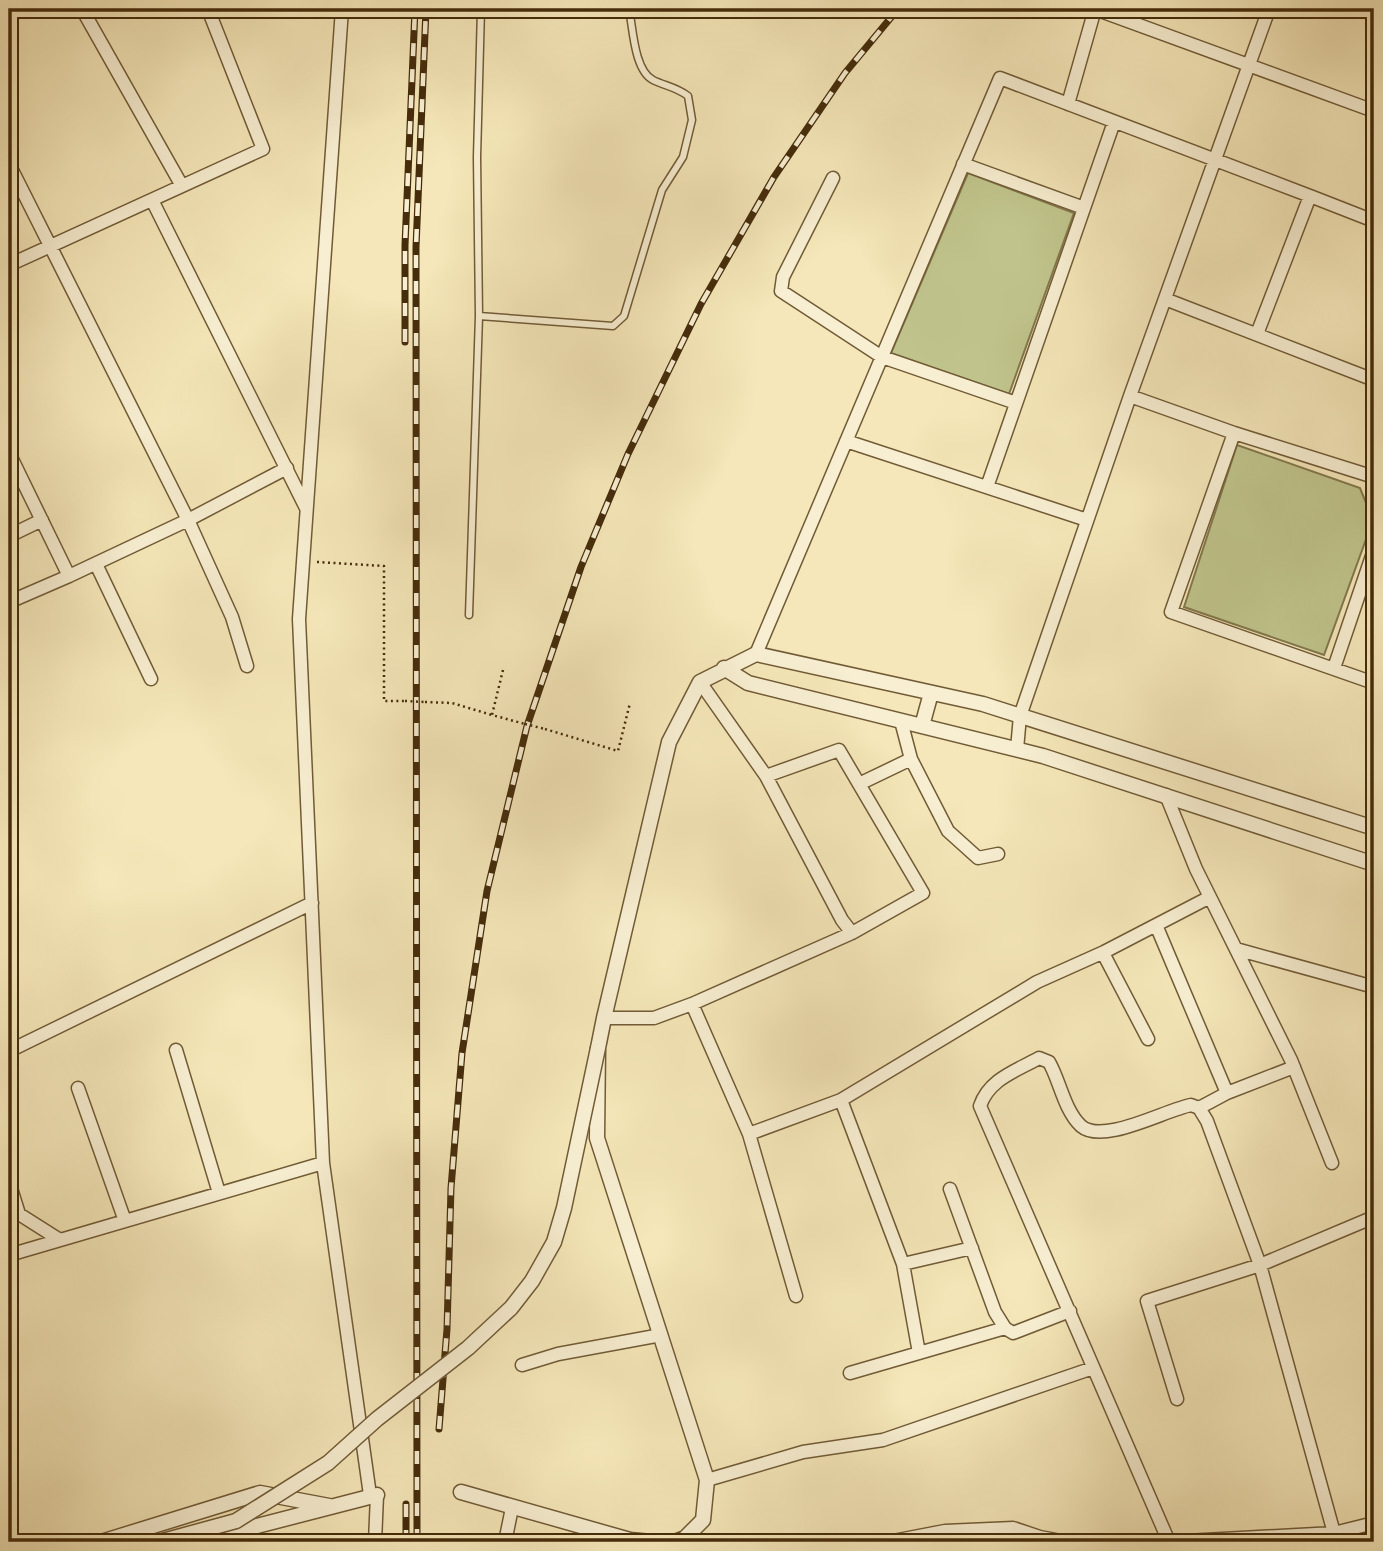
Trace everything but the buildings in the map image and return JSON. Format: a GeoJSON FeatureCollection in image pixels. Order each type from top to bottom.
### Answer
{"type":"FeatureCollection","features":[{"type":"Feature","properties":{"kind":"street"},"geometry":{"type":"LineString","coordinates":[[82,9],[182,186]]}},
{"type":"Feature","properties":{"kind":"street"},"geometry":{"type":"LineString","coordinates":[[9,265],[263,149],[208,9]]}},
{"type":"Feature","properties":{"kind":"street"},"geometry":{"type":"LineString","coordinates":[[342,9],[299,619],[323,1163],[373,1495],[375,1542]]}},
{"type":"Feature","properties":{"kind":"street"},"geometry":{"type":"LineString","coordinates":[[1068,104],[1095,9],[1374,111]]}},
{"type":"Feature","properties":{"kind":"street"},"geometry":{"type":"LineString","coordinates":[[1017,749],[1020,716],[1130,396],[1269,9]]}},
{"type":"Feature","properties":{"kind":"street"},"geometry":{"type":"LineString","coordinates":[[748,683],[756,654],[999,78],[1374,221]]}},
{"type":"Feature","properties":{"kind":"street"},"geometry":{"type":"LineString","coordinates":[[987,487],[1114,122]]}},
{"type":"Feature","properties":{"kind":"street"},"geometry":{"type":"LineString","coordinates":[[9,164],[188,520],[232,617],[247,666]]}},
{"type":"Feature","properties":{"kind":"street"},"geometry":{"type":"LineString","coordinates":[[963,164],[1084,208]]}},
{"type":"Feature","properties":{"kind":"street"},"geometry":{"type":"LineString","coordinates":[[833,178],[783,277],[781,291],[882,357],[1016,402]]}},
{"type":"Feature","properties":{"kind":"street"},"geometry":{"type":"LineString","coordinates":[[1257,334],[1310,196]]}},
{"type":"Feature","properties":{"kind":"street"},"geometry":{"type":"LineString","coordinates":[[152,200],[307,508]]}},
{"type":"Feature","properties":{"kind":"street"},"geometry":{"type":"LineString","coordinates":[[1165,299],[1374,380]]}},
{"type":"Feature","properties":{"kind":"street"},"geometry":{"type":"LineString","coordinates":[[1130,396],[1234,433],[1374,477]]}},
{"type":"Feature","properties":{"kind":"street"},"geometry":{"type":"LineString","coordinates":[[1234,433],[1171,612],[1374,682]]}},
{"type":"Feature","properties":{"kind":"street"},"geometry":{"type":"LineString","coordinates":[[846,441],[1087,520]]}},
{"type":"Feature","properties":{"kind":"street"},"geometry":{"type":"LineString","coordinates":[[9,453],[69,576]]}},
{"type":"Feature","properties":{"kind":"street"},"geometry":{"type":"LineString","coordinates":[[9,602],[188,520],[287,468]]}},
{"type":"Feature","properties":{"kind":"street"},"geometry":{"type":"LineString","coordinates":[[9,536],[42,520]]}},
{"type":"Feature","properties":{"kind":"street"},"geometry":{"type":"LineString","coordinates":[[1334,668],[1374,550]]}},
{"type":"Feature","properties":{"kind":"street"},"geometry":{"type":"LineString","coordinates":[[96,564],[151,679]]}},
{"type":"Feature","properties":{"kind":"street"},"geometry":{"type":"LineString","coordinates":[[159,1542],[236,1521],[328,1463],[376,1419],[468,1348],[510,1308],[532,1281],[554,1242],[564,1208],[604,1018],[669,742],[700,682],[756,654],[984,704],[1374,828]]}},
{"type":"Feature","properties":{"kind":"street"},"geometry":{"type":"LineString","coordinates":[[724,668],[748,683],[1017,749],[1374,864]]}},
{"type":"Feature","properties":{"kind":"street"},"geometry":{"type":"LineString","coordinates":[[700,682],[766,776],[842,920],[852,933]]}},
{"type":"Feature","properties":{"kind":"street"},"geometry":{"type":"LineString","coordinates":[[922,726],[930,693]]}},
{"type":"Feature","properties":{"kind":"street"},"geometry":{"type":"LineString","coordinates":[[901,721],[911,758],[948,831],[978,858],[998,854]]}},
{"type":"Feature","properties":{"kind":"street"},"geometry":{"type":"LineString","coordinates":[[604,1018],[654,1018],[692,1004],[852,933],[923,893],[839,750],[766,776]]}},
{"type":"Feature","properties":{"kind":"street"},"geometry":{"type":"LineString","coordinates":[[859,784],[911,758]]}},
{"type":"Feature","properties":{"kind":"street"},"geometry":{"type":"LineString","coordinates":[[1166,795],[1210,897],[1294,1067],[1332,1163]]}},
{"type":"Feature","properties":{"kind":"street"},"geometry":{"type":"LineString","coordinates":[[749,1134],[841,1100],[1037,982],[1103,953],[1210,897]]}},
{"type":"Feature","properties":{"kind":"street"},"geometry":{"type":"LineString","coordinates":[[9,1051],[312,903]]}},
{"type":"Feature","properties":{"kind":"street"},"geometry":{"type":"LineString","coordinates":[[1156,925],[1227,1093]]}},
{"type":"Feature","properties":{"kind":"street"},"geometry":{"type":"LineString","coordinates":[[1236,949],[1374,987]]}},
{"type":"Feature","properties":{"kind":"street"},"geometry":{"type":"LineString","coordinates":[[1103,953],[1148,1039]]}},
{"type":"Feature","properties":{"kind":"street"},"geometry":{"type":"LineString","coordinates":[[692,1004],[749,1134],[796,1296]]}},
{"type":"Feature","properties":{"kind":"street"},"geometry":{"type":"LineString","coordinates":[[598,1048],[597,1138],[707,1480],[703,1520],[685,1538],[675,1542]]}},
{"type":"Feature","properties":{"kind":"street"},"geometry":{"type":"LineString","coordinates":[[176,1050],[219,1193]]}},
{"type":"Feature","properties":{"kind":"street"},"geometry":{"type":"LineString","coordinates":[[1334,1538],[1260,1265],[1207,1121],[1199,1108],[1191,1105],[1179,1107],[1117,1130],[1093,1132],[1081,1126],[1069,1108],[1049,1062],[1039,1058],[994,1082],[984,1095],[981,1105],[1169,1542],[1334,1538],[1374,1523]]}},
{"type":"Feature","properties":{"kind":"street"},"geometry":{"type":"LineString","coordinates":[[1199,1108],[1227,1093],[1294,1067]]}},
{"type":"Feature","properties":{"kind":"street"},"geometry":{"type":"LineString","coordinates":[[78,1088],[125,1221]]}},
{"type":"Feature","properties":{"kind":"street"},"geometry":{"type":"LineString","coordinates":[[841,1100],[902,1264],[919,1353]]}},
{"type":"Feature","properties":{"kind":"street"},"geometry":{"type":"LineString","coordinates":[[9,1255],[323,1163]]}},
{"type":"Feature","properties":{"kind":"street"},"geometry":{"type":"LineString","coordinates":[[9,1182],[19,1214],[60,1240]]}},
{"type":"Feature","properties":{"kind":"street"},"geometry":{"type":"LineString","coordinates":[[950,1189],[995,1312],[1004,1328],[1013,1333],[1070,1311]]}},
{"type":"Feature","properties":{"kind":"street"},"geometry":{"type":"LineString","coordinates":[[1177,1399],[1147,1301],[1260,1265],[1374,1217]]}},
{"type":"Feature","properties":{"kind":"street"},"geometry":{"type":"LineString","coordinates":[[902,1264],[972,1248]]}},
{"type":"Feature","properties":{"kind":"street"},"geometry":{"type":"LineString","coordinates":[[850,1373],[1004,1328]]}},
{"type":"Feature","properties":{"kind":"street"},"geometry":{"type":"LineString","coordinates":[[522,1365],[558,1354],[662,1335]]}},
{"type":"Feature","properties":{"kind":"street"},"geometry":{"type":"LineString","coordinates":[[707,1480],[803,1452],[883,1440],[1093,1368]]}},
{"type":"Feature","properties":{"kind":"street"},"geometry":{"type":"LineString","coordinates":[[461,1492],[629,1540],[651,1542]]}},
{"type":"Feature","properties":{"kind":"street"},"geometry":{"type":"LineString","coordinates":[[102,1542],[260,1493],[329,1506]]}},
{"type":"Feature","properties":{"kind":"street"},"geometry":{"type":"LineString","coordinates":[[195,1542],[234,1538],[329,1506],[373,1495]]}},
{"type":"Feature","properties":{"kind":"street"},"geometry":{"type":"LineString","coordinates":[[505,1542],[512,1508]]}},
{"type":"Feature","properties":{"kind":"street"},"geometry":{"type":"LineString","coordinates":[[888,1542],[945,1531],[1013,1528],[1066,1542]]}},
{"type":"Feature","properties":{"kind":"lane"},"geometry":{"type":"LineString","coordinates":[[470,615],[479,316],[477,157],[481,9]]}},
{"type":"Feature","properties":{"kind":"lane"},"geometry":{"type":"LineString","coordinates":[[479,316],[612,326],[624,316],[662,190],[683,157],[692,121],[688,96],[676,87],[651,79],[640,66],[629,9]]}},
{"type":"Feature","properties":{"kind":"path"},"geometry":{"type":"LineString","coordinates":[[303,561],[384,566],[384,701],[452,703],[618,751],[629,703]]}},
{"type":"Feature","properties":{"kind":"path"},"geometry":{"type":"LineString","coordinates":[[492,715],[503,670]]}},
{"type":"Feature","properties":{"kind":"green space"},"geometry":{"type":"Polygon","coordinates":[[[968,173],[1074,213],[1009,394],[891,353],[968,173]]]}},
{"type":"Feature","properties":{"kind":"green space"},"geometry":{"type":"Polygon","coordinates":[[[1237,445],[1360,488],[1373,520],[1324,655],[1184,607],[1237,445]]]}},
{"type":"Feature","properties":{"kind":"railway"},"geometry":{"type":"LineString","coordinates":[[405,342],[405,245],[415,9]]}},
{"type":"Feature","properties":{"kind":"railway"},"geometry":{"type":"LineString","coordinates":[[417,1542],[416,247],[426,9]]}},
{"type":"Feature","properties":{"kind":"railway"},"geometry":{"type":"LineString","coordinates":[[439,1429],[447,1329],[451,1188],[462,1053],[487,891],[527,726],[581,567],[628,454],[701,304],[774,177],[845,73],[898,9]]}},
{"type":"Feature","properties":{"kind":"railway"},"geometry":{"type":"LineString","coordinates":[[406,1504],[406,1542]]}}]}
